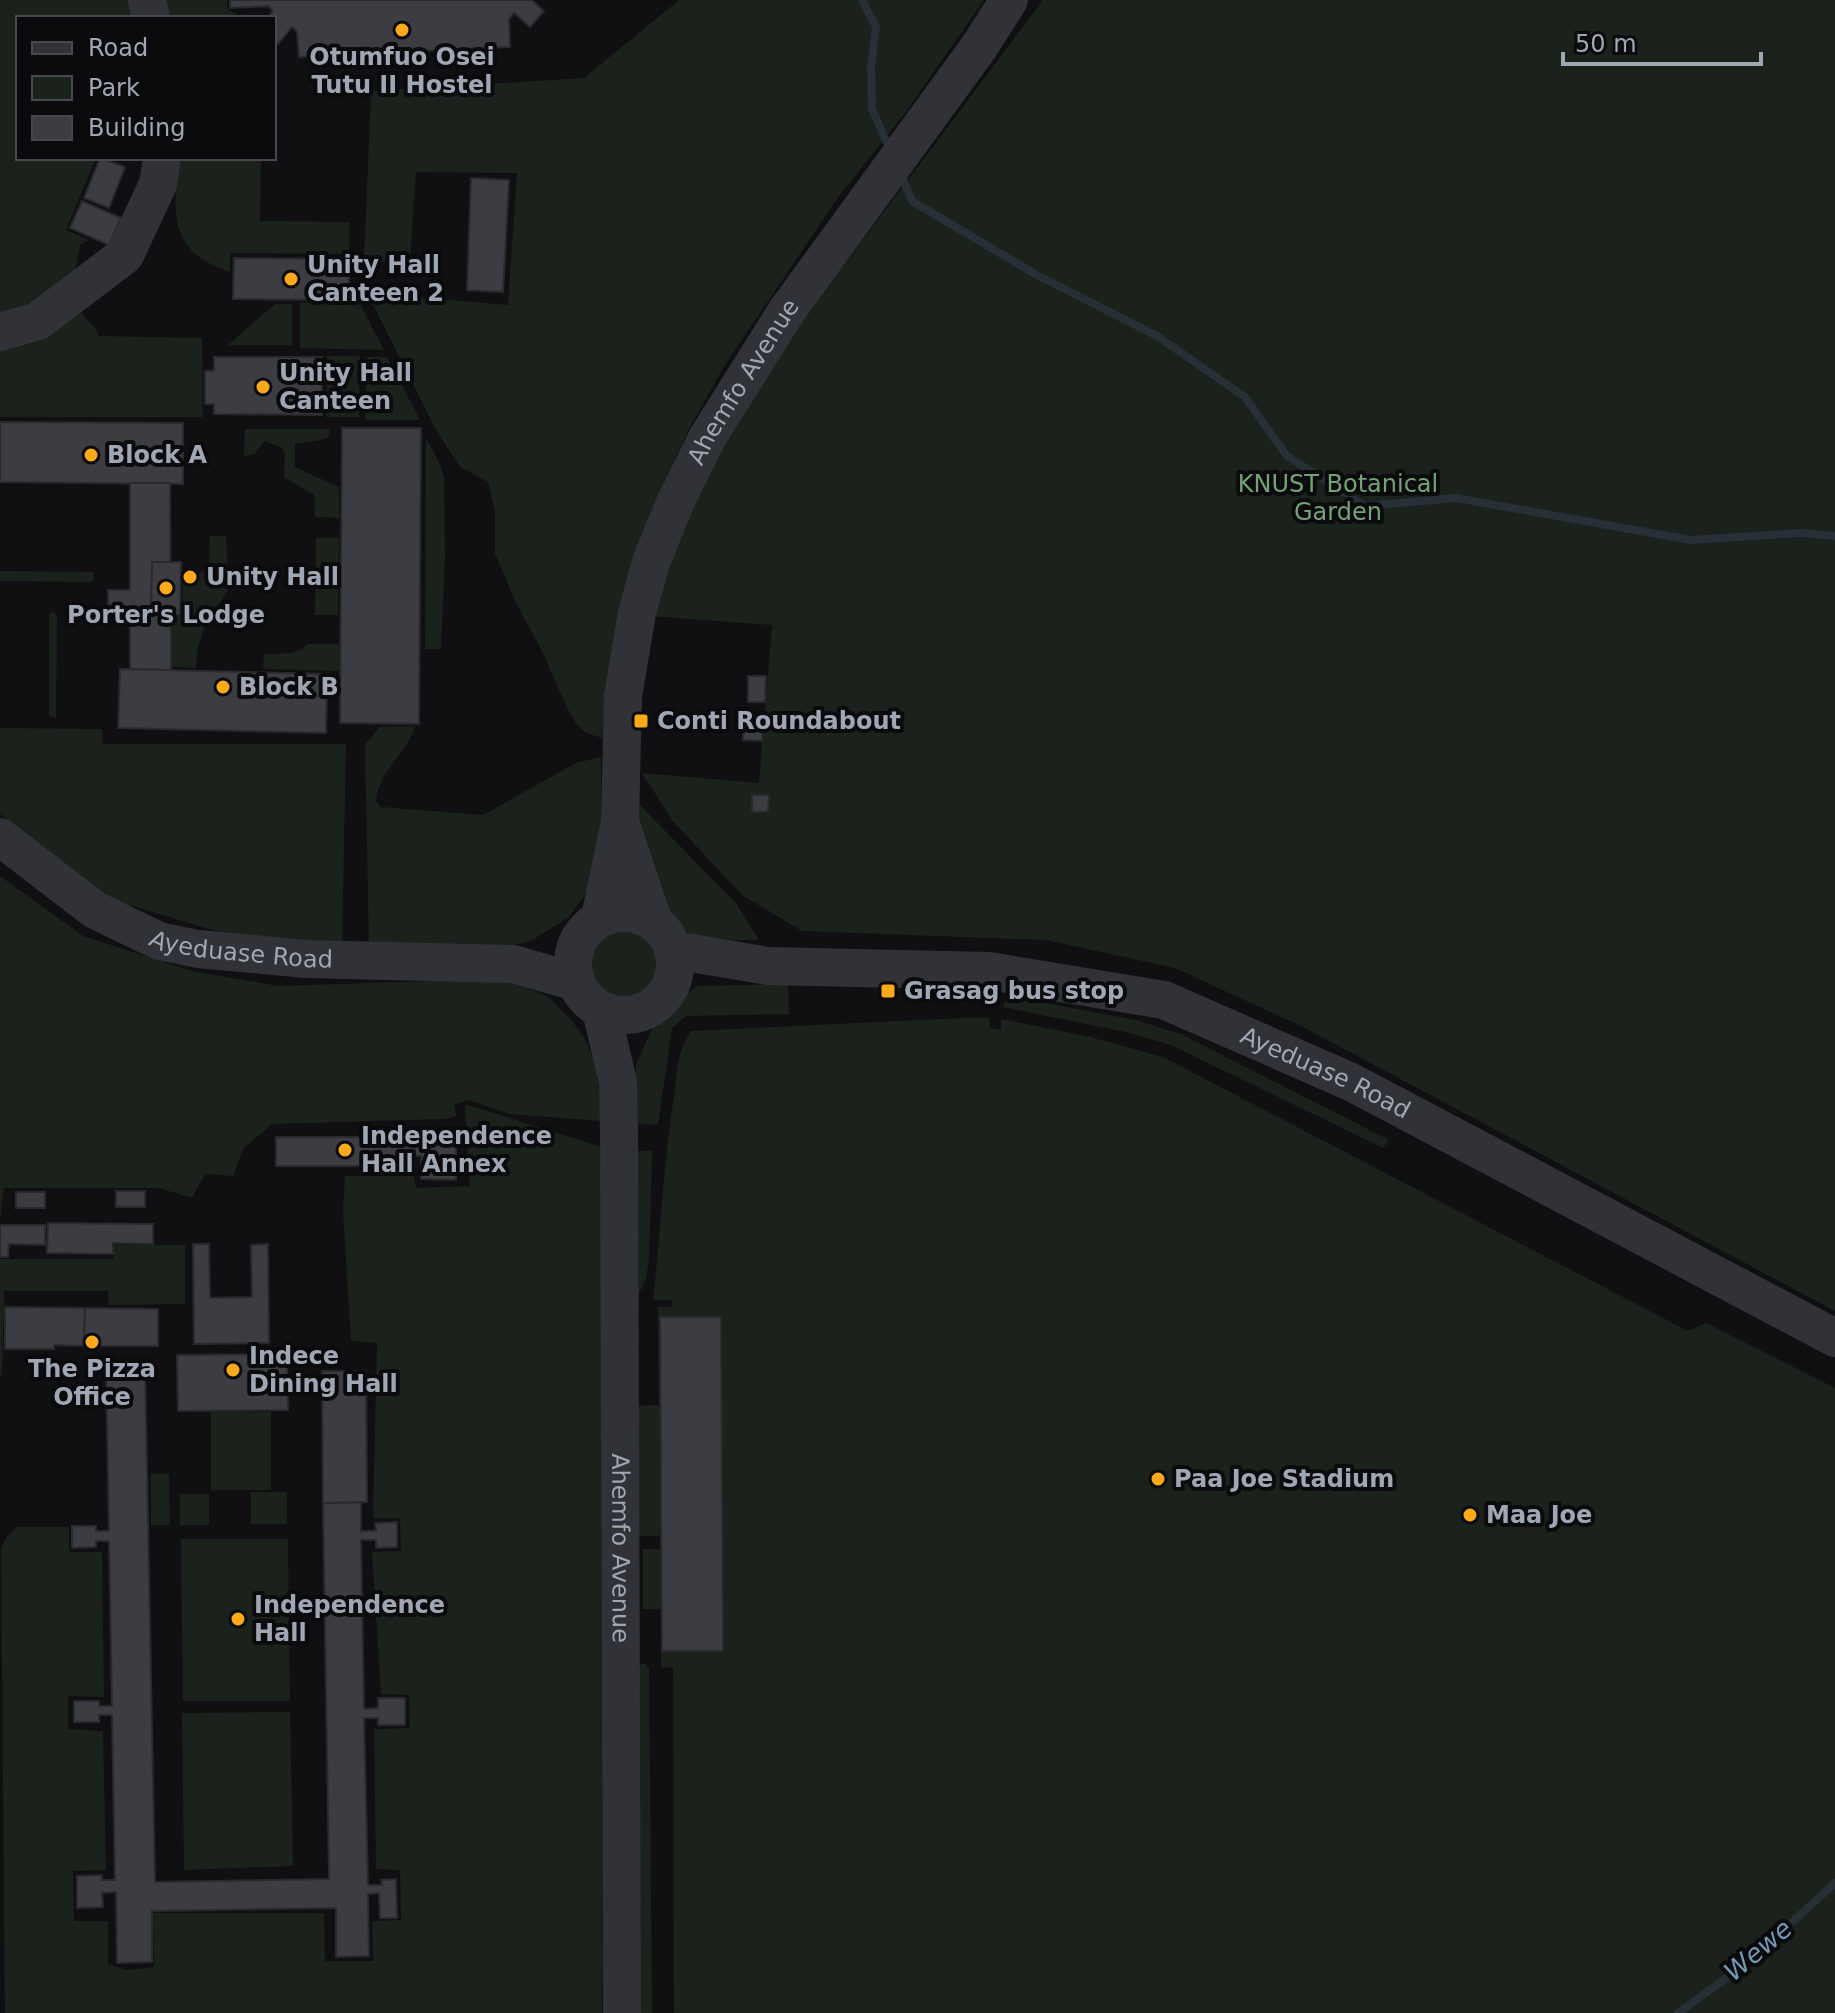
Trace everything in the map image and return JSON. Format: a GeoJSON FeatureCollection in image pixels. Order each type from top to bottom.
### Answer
{"type":"FeatureCollection","features":[{"type":"Feature","properties":{"kind":"street","name":"Ahemfo Avenue"},"geometry":{"type":"LineString","coordinates":[[600,918],[620,822],[623,696],[637,613],[651,562],[675,503],[707,438],[786,312],[979,47],[1009,0]]}},
{"type":"Feature","properties":{"kind":"street"},"geometry":{"type":"LineString","coordinates":[[0,332],[38,321],[125,255],[158,184],[162,160]]}},
{"type":"Feature","properties":{"kind":"street","name":"Ahemfo Avenue"},"geometry":{"type":"LineString","coordinates":[[620,822],[665,953]]}},
{"type":"Feature","properties":{"kind":"street","name":"Ayeduase Road"},"geometry":{"type":"LineString","coordinates":[[0,837],[95,910],[159,941],[198,949],[306,959],[575,964]]}},
{"type":"Feature","properties":{"kind":"street"},"geometry":{"type":"LineString","coordinates":[[619,913],[637,914],[665,953],[657,1003],[619,1012],[585,999],[575,964],[585,929],[600,918],[619,913]]}},
{"type":"Feature","properties":{"kind":"street","name":"Ayeduase Road"},"geometry":{"type":"LineString","coordinates":[[665,953],[768,966],[989,971],[1164,1000],[1351,1082],[1835,1338]]}},
{"type":"Feature","properties":{"kind":"street","name":"Ahemfo Avenue"},"geometry":{"type":"LineString","coordinates":[[619,1012],[622,2013]]}},
{"type":"Feature","properties":{"kind":"green space"},"geometry":{"type":"Polygon","coordinates":[[[0,0],[133,0],[137,16],[16,16],[16,160],[95,160],[66,230],[89,240],[80,245],[67,298],[99,336],[202,338],[203,417],[0,417],[0,0]]]}},
{"type":"Feature","properties":{"kind":"green space"},"geometry":{"type":"Polygon","coordinates":[[[159,0],[227,0],[227,8],[238,16],[165,16],[159,0]]]}},
{"type":"Feature","properties":{"kind":"green space"},"geometry":{"type":"Polygon","coordinates":[[[679,0],[984,0],[905,113],[839,196],[723,368],[690,427],[661,488],[636,553],[610,662],[602,738],[586,733],[577,725],[516,603],[495,554],[495,511],[488,482],[460,467],[435,428],[367,293],[508,305],[517,173],[416,172],[410,260],[364,263],[371,91],[584,78],[679,0]]]}},
{"type":"Feature","properties":{"kind":"green space","name":"KNUST Botanical Garden"},"geometry":{"type":"Polygon","coordinates":[[[1043,0],[1835,0],[1835,1311],[1303,1027],[1175,968],[1046,940],[802,931],[742,895],[672,820],[642,773],[759,783],[772,625],[650,616],[676,536],[745,397],[1043,0]]]}},
{"type":"Feature","properties":{"kind":"green space"},"geometry":{"type":"Polygon","coordinates":[[[178,160],[261,160],[260,221],[350,222],[349,254],[230,253],[230,272],[195,253],[185,241],[176,213],[178,160]]]}},
{"type":"Feature","properties":{"kind":"green space"},"geometry":{"type":"Polygon","coordinates":[[[359,302],[384,350],[300,348],[300,303],[359,302]]]}},
{"type":"Feature","properties":{"kind":"green space"},"geometry":{"type":"Polygon","coordinates":[[[275,304],[292,304],[292,345],[228,345],[275,304]]]}},
{"type":"Feature","properties":{"kind":"green space"},"geometry":{"type":"Polygon","coordinates":[[[327,356],[360,356],[359,417],[326,417],[327,356]]]}},
{"type":"Feature","properties":{"kind":"green space"},"geometry":{"type":"Polygon","coordinates":[[[367,357],[387,357],[420,420],[365,420],[367,357]]]}},
{"type":"Feature","properties":{"kind":"green space"},"geometry":{"type":"Polygon","coordinates":[[[245,429],[331,429],[328,437],[321,440],[295,444],[295,467],[339,487],[339,518],[315,517],[314,495],[284,477],[285,453],[282,448],[265,441],[254,454],[244,456],[245,429]]]}},
{"type":"Feature","properties":{"kind":"green space"},"geometry":{"type":"Polygon","coordinates":[[[426,438],[444,477],[441,649],[425,649],[426,438]]]}},
{"type":"Feature","properties":{"kind":"green space"},"geometry":{"type":"Polygon","coordinates":[[[210,536],[226,536],[229,588],[205,625],[197,650],[196,668],[172,667],[172,616],[182,616],[183,577],[197,575],[209,567],[210,536]]]}},
{"type":"Feature","properties":{"kind":"green space"},"geometry":{"type":"Polygon","coordinates":[[[316,538],[339,538],[338,615],[315,615],[316,538]]]}},
{"type":"Feature","properties":{"kind":"green space"},"geometry":{"type":"Polygon","coordinates":[[[0,571],[93,572],[94,578],[89,582],[0,581],[0,571]]]}},
{"type":"Feature","properties":{"kind":"green space"},"geometry":{"type":"Polygon","coordinates":[[[53,611],[57,615],[56,718],[49,716],[49,615],[53,611]]]}},
{"type":"Feature","properties":{"kind":"green space"},"geometry":{"type":"Polygon","coordinates":[[[308,644],[339,644],[339,671],[263,669],[264,654],[293,652],[308,644]]]}},
{"type":"Feature","properties":{"kind":"green space"},"geometry":{"type":"Polygon","coordinates":[[[415,726],[378,789],[376,801],[381,807],[483,815],[576,763],[601,757],[601,844],[589,889],[569,917],[531,941],[493,950],[369,948],[365,744],[380,727],[415,726]]]}},
{"type":"Feature","properties":{"kind":"green space"},"geometry":{"type":"Polygon","coordinates":[[[0,728],[102,729],[103,744],[346,744],[342,947],[219,932],[116,901],[79,882],[0,814],[0,728]]]}},
{"type":"Feature","properties":{"kind":"green space"},"geometry":{"type":"Polygon","coordinates":[[[632,797],[735,902],[759,940],[702,941],[683,929],[658,906],[632,797]]]}},
{"type":"Feature","properties":{"kind":"green space"},"geometry":{"type":"Polygon","coordinates":[[[0,876],[83,936],[192,971],[278,986],[493,979],[534,990],[553,1002],[584,1038],[597,1076],[601,1121],[510,1114],[469,1100],[454,1105],[457,1116],[444,1119],[272,1124],[244,1148],[233,1176],[205,1174],[192,1198],[159,1188],[4,1188],[0,1221],[0,876]]]}},
{"type":"Feature","properties":{"kind":"green space"},"geometry":{"type":"Polygon","coordinates":[[[623,924],[638,927],[651,936],[660,949],[663,964],[660,979],[651,992],[638,1001],[623,1004],[608,1001],[595,992],[586,979],[583,964],[586,949],[595,936],[608,927],[623,924]]]}},
{"type":"Feature","properties":{"kind":"green space"},"geometry":{"type":"Polygon","coordinates":[[[788,984],[789,1014],[686,1016],[672,1028],[658,1125],[634,1123],[636,1064],[655,1023],[675,1001],[698,986],[788,984]]]}},
{"type":"Feature","properties":{"kind":"green space"},"geometry":{"type":"Polygon","coordinates":[[[1008,996],[1136,1020],[1181,1034],[1389,1140],[1383,1148],[1171,1045],[1126,1032],[1003,1007],[1008,996]]]}},
{"type":"Feature","properties":{"kind":"green space","name":"Paa Joe Stadium"},"geometry":{"type":"Polygon","coordinates":[[[989,1018],[990,1028],[1001,1030],[1001,1019],[1090,1037],[1163,1057],[1688,1331],[1706,1323],[1835,1388],[1835,2013],[674,2013],[673,1668],[661,1667],[661,1609],[643,1609],[643,1549],[660,1549],[660,1527],[659,1536],[637,1536],[636,1406],[659,1405],[658,1307],[672,1307],[672,1300],[653,1300],[667,1147],[680,1054],[691,1031],[989,1018]]]}},
{"type":"Feature","properties":{"kind":"green space"},"geometry":{"type":"Polygon","coordinates":[[[465,1104],[601,1147],[602,2013],[5,2013],[1,1549],[6,1538],[17,1527],[69,1527],[69,1552],[102,1552],[104,1697],[68,1696],[68,1729],[103,1731],[106,1870],[73,1871],[74,1921],[108,1921],[108,1964],[127,1970],[154,1967],[153,1913],[324,1913],[325,1961],[373,1961],[372,1921],[401,1920],[400,1870],[376,1869],[374,1729],[410,1728],[409,1695],[381,1694],[372,1552],[401,1551],[400,1518],[373,1518],[377,1343],[351,1341],[343,1211],[345,1176],[414,1176],[416,1188],[470,1186],[465,1104]]]}},
{"type":"Feature","properties":{"kind":"green space"},"geometry":{"type":"Polygon","coordinates":[[[634,1151],[652,1151],[649,1258],[646,1279],[632,1308],[634,1151]]]}},
{"type":"Feature","properties":{"kind":"green space"},"geometry":{"type":"Polygon","coordinates":[[[114,1245],[185,1245],[185,1304],[109,1305],[108,1291],[4,1291],[0,1375],[0,1259],[114,1259],[114,1245]]]}},
{"type":"Feature","properties":{"kind":"green space"},"geometry":{"type":"Polygon","coordinates":[[[211,1412],[271,1412],[271,1490],[211,1490],[211,1412]]]}},
{"type":"Feature","properties":{"kind":"green space"},"geometry":{"type":"Polygon","coordinates":[[[151,1474],[169,1474],[170,1525],[151,1525],[151,1474]]]}},
{"type":"Feature","properties":{"kind":"green space"},"geometry":{"type":"Polygon","coordinates":[[[251,1492],[287,1492],[287,1524],[251,1524],[251,1492]]]}},
{"type":"Feature","properties":{"kind":"green space"},"geometry":{"type":"Polygon","coordinates":[[[180,1494],[209,1494],[209,1525],[180,1525],[180,1494]]]}},
{"type":"Feature","properties":{"kind":"green space"},"geometry":{"type":"Polygon","coordinates":[[[181,1539],[288,1539],[290,1701],[183,1701],[181,1539]]]}},
{"type":"Feature","properties":{"kind":"green space"},"geometry":{"type":"Polygon","coordinates":[[[644,1663],[649,1667],[652,2013],[638,2013],[638,1665],[644,1663]]]}},
{"type":"Feature","properties":{"kind":"green space"},"geometry":{"type":"Polygon","coordinates":[[[290,1712],[293,1866],[184,1870],[182,1713],[290,1712]]]}},
{"type":"Feature","properties":{"kind":"building","name":"Otumfuo Osei Tutu II Hostel"},"geometry":{"type":"Polygon","coordinates":[[[230,0],[532,0],[544,11],[530,27],[514,13],[509,19],[510,47],[299,57],[297,32],[292,27],[278,44],[276,42],[276,16],[269,16],[273,11],[268,6],[230,8],[230,0]]]}},
{"type":"Feature","properties":{"kind":"building"},"geometry":{"type":"Polygon","coordinates":[[[99,160],[125,167],[109,208],[84,198],[99,160]]]}},
{"type":"Feature","properties":{"kind":"building"},"geometry":{"type":"Polygon","coordinates":[[[471,178],[509,180],[503,292],[467,290],[471,178]]]}},
{"type":"Feature","properties":{"kind":"building"},"geometry":{"type":"Polygon","coordinates":[[[82,201],[121,218],[109,245],[70,228],[82,201]]]}},
{"type":"Feature","properties":{"kind":"building","name":"Unity Hall Canteen 2"},"geometry":{"type":"Polygon","coordinates":[[[234,258],[349,259],[349,300],[233,299],[234,258]]]}},
{"type":"Feature","properties":{"kind":"building","name":"Unity Hall Canteen"},"geometry":{"type":"Polygon","coordinates":[[[214,357],[322,357],[322,415],[214,414],[214,404],[205,404],[205,371],[214,371],[214,357]]]}},
{"type":"Feature","properties":{"kind":"building","name":"Block A"},"geometry":{"type":"Polygon","coordinates":[[[0,422],[183,423],[183,484],[0,482],[0,422]]]}},
{"type":"Feature","properties":{"kind":"building"},"geometry":{"type":"Polygon","coordinates":[[[342,428],[421,428],[419,724],[340,723],[342,428]]]}},
{"type":"Feature","properties":{"kind":"building"},"geometry":{"type":"Polygon","coordinates":[[[130,483],[170,483],[171,670],[130,669],[130,610],[108,610],[108,590],[130,590],[130,483]]]}},
{"type":"Feature","properties":{"kind":"building","name":"Porter's Lodge"},"geometry":{"type":"Polygon","coordinates":[[[152,562],[181,562],[180,615],[151,614],[152,562]]]}},
{"type":"Feature","properties":{"kind":"building","name":"Block B"},"geometry":{"type":"Polygon","coordinates":[[[120,669],[327,674],[326,733],[118,728],[120,669]]]}},
{"type":"Feature","properties":{"kind":"building"},"geometry":{"type":"Polygon","coordinates":[[[748,676],[766,676],[765,702],[748,702],[748,676]]]}},
{"type":"Feature","properties":{"kind":"building"},"geometry":{"type":"Polygon","coordinates":[[[744,715],[763,715],[762,741],[743,740],[744,715]]]}},
{"type":"Feature","properties":{"kind":"building"},"geometry":{"type":"Polygon","coordinates":[[[752,795],[769,795],[768,812],[752,812],[752,795]]]}},
{"type":"Feature","properties":{"kind":"building"},"geometry":{"type":"Polygon","coordinates":[[[421,1131],[456,1131],[456,1180],[421,1179],[421,1156],[415,1156],[415,1144],[421,1144],[421,1131]]]}},
{"type":"Feature","properties":{"kind":"building","name":"Independence Hall Annex"},"geometry":{"type":"Polygon","coordinates":[[[276,1137],[415,1137],[415,1166],[276,1166],[276,1137]]]}},
{"type":"Feature","properties":{"kind":"building"},"geometry":{"type":"Polygon","coordinates":[[[116,1191],[145,1191],[145,1207],[116,1207],[116,1191]]]}},
{"type":"Feature","properties":{"kind":"building"},"geometry":{"type":"Polygon","coordinates":[[[16,1192],[45,1192],[45,1208],[16,1208],[16,1192]]]}},
{"type":"Feature","properties":{"kind":"building"},"geometry":{"type":"Polygon","coordinates":[[[48,1223],[153,1224],[153,1244],[113,1243],[113,1254],[47,1253],[48,1223]]]}},
{"type":"Feature","properties":{"kind":"building"},"geometry":{"type":"Polygon","coordinates":[[[0,1225],[45,1225],[45,1245],[9,1244],[8,1257],[0,1257],[0,1225]]]}},
{"type":"Feature","properties":{"kind":"building"},"geometry":{"type":"Polygon","coordinates":[[[193,1244],[209,1244],[210,1298],[252,1297],[251,1245],[268,1244],[269,1343],[194,1344],[193,1244]]]}},
{"type":"Feature","properties":{"kind":"building"},"geometry":{"type":"Polygon","coordinates":[[[5,1307],[85,1308],[84,1346],[5,1349],[5,1307]]]}},
{"type":"Feature","properties":{"kind":"building"},"geometry":{"type":"Polygon","coordinates":[[[85,1308],[158,1309],[158,1346],[84,1346],[85,1308]]]}},
{"type":"Feature","properties":{"kind":"building"},"geometry":{"type":"Polygon","coordinates":[[[660,1317],[721,1317],[723,1651],[662,1651],[660,1317]]]}},
{"type":"Feature","properties":{"kind":"building","name":"Indece Dining Hall"},"geometry":{"type":"Polygon","coordinates":[[[287,1354],[288,1410],[178,1411],[177,1355],[287,1354]]]}},
{"type":"Feature","properties":{"kind":"building"},"geometry":{"type":"Polygon","coordinates":[[[145,1369],[155,1882],[329,1879],[323,1503],[361,1502],[361,1531],[376,1531],[375,1523],[397,1522],[397,1547],[376,1548],[376,1540],[361,1540],[364,1709],[378,1708],[378,1698],[405,1698],[405,1725],[378,1725],[378,1718],[364,1718],[368,1885],[382,1885],[381,1880],[396,1879],[397,1918],[380,1918],[379,1893],[368,1894],[369,1956],[336,1957],[336,1908],[152,1911],[152,1962],[117,1963],[116,1892],[102,1893],[103,1907],[77,1908],[77,1876],[102,1875],[102,1880],[115,1880],[112,1715],[99,1715],[99,1722],[74,1722],[74,1701],[99,1701],[99,1706],[112,1706],[109,1541],[96,1541],[96,1547],[72,1548],[72,1526],[96,1526],[96,1531],[109,1531],[106,1370],[145,1369]]]}},
{"type":"Feature","properties":{"kind":"building"},"geometry":{"type":"Polygon","coordinates":[[[322,1371],[366,1371],[367,1502],[323,1503],[322,1371]]]}},
{"type":"Feature","properties":{"kind":"waterway"},"geometry":{"type":"LineString","coordinates":[[862,0],[876,27],[871,66],[872,109],[891,152]]}},
{"type":"Feature","properties":{"kind":"waterway"},"geometry":{"type":"LineString","coordinates":[[901,175],[912,201],[1035,274],[1157,336],[1245,397],[1287,456],[1365,506],[1456,498],[1691,540],[1801,533],[1835,536]]}},
{"type":"Feature","properties":{"kind":"waterway","name":"Wewe"},"geometry":{"type":"LineString","coordinates":[[1678,2013],[1747,1963],[1835,1883]]}},
{"type":"Feature","properties":{"kind":"place","name":"Otumfuo Osei Tutu II Hostel"},"geometry":{"type":"Point","coordinates":[402,30]}},
{"type":"Feature","properties":{"kind":"place","name":"Unity Hall Canteen 2"},"geometry":{"type":"Point","coordinates":[291,279]}},
{"type":"Feature","properties":{"kind":"place","name":"Unity Hall Canteen"},"geometry":{"type":"Point","coordinates":[263,387]}},
{"type":"Feature","properties":{"kind":"place","name":"Block A"},"geometry":{"type":"Point","coordinates":[91,455]}},
{"type":"Feature","properties":{"kind":"place","name":"Unity Hall"},"geometry":{"type":"Point","coordinates":[190,577]}},
{"type":"Feature","properties":{"kind":"place","name":"Porter's Lodge"},"geometry":{"type":"Point","coordinates":[166,588]}},
{"type":"Feature","properties":{"kind":"place","name":"Block B"},"geometry":{"type":"Point","coordinates":[223,687]}},
{"type":"Feature","properties":{"kind":"place","name":"Conti Roundabout"},"geometry":{"type":"Point","coordinates":[641,721]}},
{"type":"Feature","properties":{"kind":"place","name":"Grasag bus stop"},"geometry":{"type":"Point","coordinates":[888,991]}},
{"type":"Feature","properties":{"kind":"place","name":"Independence Hall Annex"},"geometry":{"type":"Point","coordinates":[345,1150]}},
{"type":"Feature","properties":{"kind":"place","name":"The Pizza Office"},"geometry":{"type":"Point","coordinates":[92,1342]}},
{"type":"Feature","properties":{"kind":"place","name":"Indece Dining Hall"},"geometry":{"type":"Point","coordinates":[233,1370]}},
{"type":"Feature","properties":{"kind":"place","name":"Paa Joe Stadium"},"geometry":{"type":"Point","coordinates":[1158,1479]}},
{"type":"Feature","properties":{"kind":"place","name":"Maa Joe"},"geometry":{"type":"Point","coordinates":[1470,1515]}},
{"type":"Feature","properties":{"kind":"place","name":"Independence Hall"},"geometry":{"type":"Point","coordinates":[238,1619]}}]}
